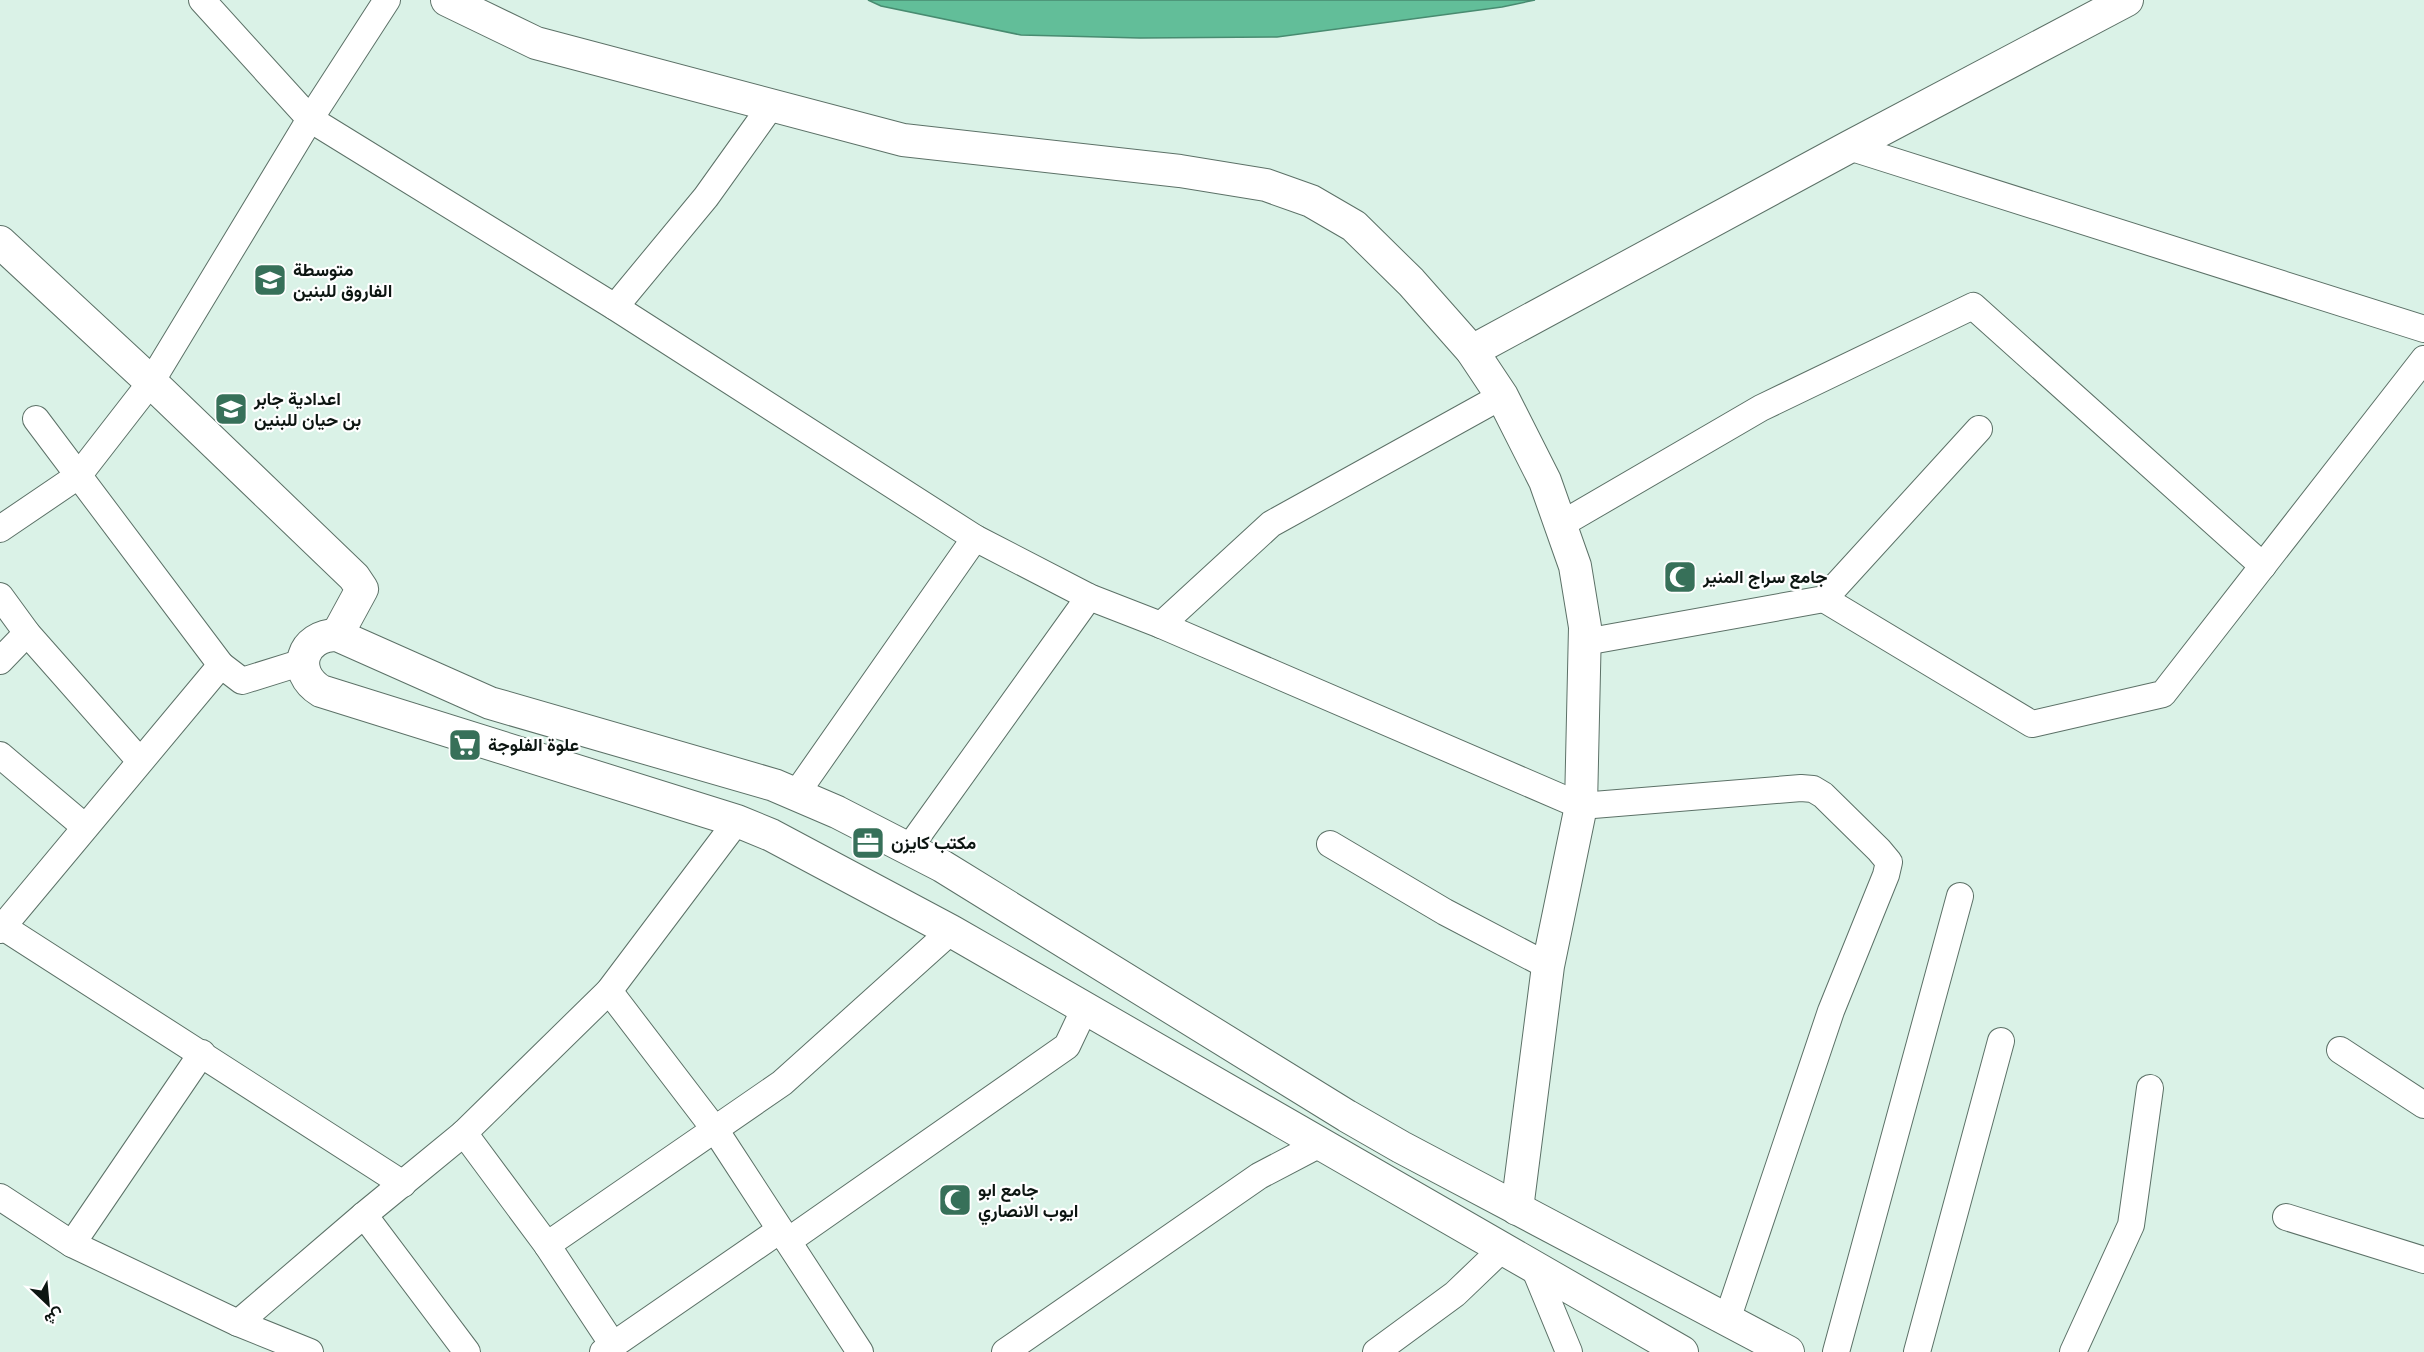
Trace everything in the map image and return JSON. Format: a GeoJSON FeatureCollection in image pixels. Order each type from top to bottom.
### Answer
{"type":"FeatureCollection","features":[{"type":"Feature","properties":{"kind":"street"},"geometry":{"type":"LineString","coordinates":[[202,0],[310,119],[615,307],[975,538],[1089,597],[1161,625],[1581,806],[1801,788],[1814,789],[1823,795],[1888,862],[1886,875],[1831,1011],[1727,1320]]}},
{"type":"Feature","properties":{"kind":"street"},"geometry":{"type":"LineString","coordinates":[[0,529],[78,476],[151,382],[310,119],[387,0]]}},
{"type":"Feature","properties":{"kind":"street"},"geometry":{"type":"LineString","coordinates":[[447,0],[536,43],[903,141],[1180,171],[1266,185],[1311,201],[1354,226],[1411,282],[1472,351],[1502,396],[1545,481],[1575,566],[1585,627],[1581,806],[1548,966],[1517,1209]]}},
{"type":"Feature","properties":{"kind":"street"},"geometry":{"type":"LineString","coordinates":[[1472,351],[2127,0]]}},
{"type":"Feature","properties":{"kind":"street"},"geometry":{"type":"LineString","coordinates":[[615,307],[706,197],[771,106]]}},
{"type":"Feature","properties":{"kind":"street"},"geometry":{"type":"LineString","coordinates":[[1850,147],[2424,328]]}},
{"type":"Feature","properties":{"kind":"street"},"geometry":{"type":"LineString","coordinates":[[2,249],[151,382],[354,577],[362,589],[337,635]]}},
{"type":"Feature","properties":{"kind":"street"},"geometry":{"type":"LineString","coordinates":[[1560,525],[1761,408],[1973,306],[2263,566]]}},
{"type":"Feature","properties":{"kind":"street"},"geometry":{"type":"LineString","coordinates":[[1824,599],[2032,724],[2163,694],[2424,359]]}},
{"type":"Feature","properties":{"kind":"street"},"geometry":{"type":"LineString","coordinates":[[1161,625],[1271,525],[1502,396]]}},
{"type":"Feature","properties":{"kind":"street"},"geometry":{"type":"LineString","coordinates":[[36,419],[221,665],[242,681],[303,662]]}},
{"type":"Feature","properties":{"kind":"street"},"geometry":{"type":"LineString","coordinates":[[1585,642],[1824,599],[1979,429]]}},
{"type":"Feature","properties":{"kind":"street"},"geometry":{"type":"LineString","coordinates":[[796,794],[975,538]]}},
{"type":"Feature","properties":{"kind":"street"},"geometry":{"type":"LineString","coordinates":[[0,596],[27,633],[140,761]]}},
{"type":"Feature","properties":{"kind":"street"},"geometry":{"type":"LineString","coordinates":[[909,848],[1089,597]]}},
{"type":"Feature","properties":{"kind":"street"},"geometry":{"type":"LineString","coordinates":[[0,661],[27,633]]}},
{"type":"Feature","properties":{"kind":"street"},"geometry":{"type":"LineString","coordinates":[[1682,1352],[951,931],[771,835],[737,821],[321,691],[309,682],[303,669],[308,648],[321,637],[337,635],[490,703],[774,785],[796,794],[942,866],[1401,1147],[1788,1352]]}},
{"type":"Feature","properties":{"kind":"street"},"geometry":{"type":"LineString","coordinates":[[221,665],[2,929],[202,1053],[403,1184]]}},
{"type":"Feature","properties":{"kind":"street"},"geometry":{"type":"LineString","coordinates":[[0,755],[86,827]]}},
{"type":"Feature","properties":{"kind":"street"},"geometry":{"type":"LineString","coordinates":[[238,1323],[464,1133],[609,991],[737,821]]}},
{"type":"Feature","properties":{"kind":"street"},"geometry":{"type":"LineString","coordinates":[[1330,844],[1445,912],[1548,966]]}},
{"type":"Feature","properties":{"kind":"street"},"geometry":{"type":"LineString","coordinates":[[1836,1352],[1960,896]]}},
{"type":"Feature","properties":{"kind":"street"},"geometry":{"type":"LineString","coordinates":[[547,1245],[716,1131],[782,1083],[951,931]]}},
{"type":"Feature","properties":{"kind":"street"},"geometry":{"type":"LineString","coordinates":[[609,991],[716,1131],[860,1352]]}},
{"type":"Feature","properties":{"kind":"street"},"geometry":{"type":"LineString","coordinates":[[464,1133],[547,1245],[608,1348],[784,1235],[1067,1046],[1085,1008]]}},
{"type":"Feature","properties":{"kind":"street"},"geometry":{"type":"LineString","coordinates":[[1917,1352],[2001,1041]]}},
{"type":"Feature","properties":{"kind":"street"},"geometry":{"type":"LineString","coordinates":[[2340,1050],[2424,1105]]}},
{"type":"Feature","properties":{"kind":"street"},"geometry":{"type":"LineString","coordinates":[[72,1244],[202,1053]]}},
{"type":"Feature","properties":{"kind":"street"},"geometry":{"type":"LineString","coordinates":[[2073,1352],[2131,1225],[2150,1088]]}},
{"type":"Feature","properties":{"kind":"street"},"geometry":{"type":"LineString","coordinates":[[1005,1352],[1259,1176],[1320,1144]]}},
{"type":"Feature","properties":{"kind":"street"},"geometry":{"type":"LineString","coordinates":[[1381,1179],[1401,1147]]}},
{"type":"Feature","properties":{"kind":"street"},"geometry":{"type":"LineString","coordinates":[[0,1197],[72,1244],[238,1323],[310,1352]]}},
{"type":"Feature","properties":{"kind":"street"},"geometry":{"type":"LineString","coordinates":[[364,1215],[468,1352]]}},
{"type":"Feature","properties":{"kind":"street"},"geometry":{"type":"LineString","coordinates":[[2286,1216],[2424,1260]]}},
{"type":"Feature","properties":{"kind":"street"},"geometry":{"type":"LineString","coordinates":[[1376,1352],[1455,1294],[1503,1248]]}},
{"type":"Feature","properties":{"kind":"street"},"geometry":{"type":"LineString","coordinates":[[1533,1265],[1569,1352]]}},
{"type":"Feature","properties":{"kind":"shaded area"},"geometry":{"type":"Polygon","coordinates":[[[868,0],[1535,0],[1502,7],[1277,37],[1140,38],[1021,35],[881,6],[868,0]]]}},
{"type":"Feature","properties":{"kind":"place","name":"متوسطة الفاروق للبنين"},"geometry":{"type":"Point","coordinates":[270,280]}},
{"type":"Feature","properties":{"kind":"place","name":"اعدادية جابر بن حيان للبنين"},"geometry":{"type":"Point","coordinates":[231,409]}},
{"type":"Feature","properties":{"kind":"place","name":"جامع سراج المنير"},"geometry":{"type":"Point","coordinates":[1680,577]}},
{"type":"Feature","properties":{"kind":"place","name":"علوة الفلوجة"},"geometry":{"type":"Point","coordinates":[465,745]}},
{"type":"Feature","properties":{"kind":"place","name":"مكتب كايزن"},"geometry":{"type":"Point","coordinates":[868,843]}},
{"type":"Feature","properties":{"kind":"place","name":"جامع ابو ايوب الانصاري"},"geometry":{"type":"Point","coordinates":[955,1200]}}]}
